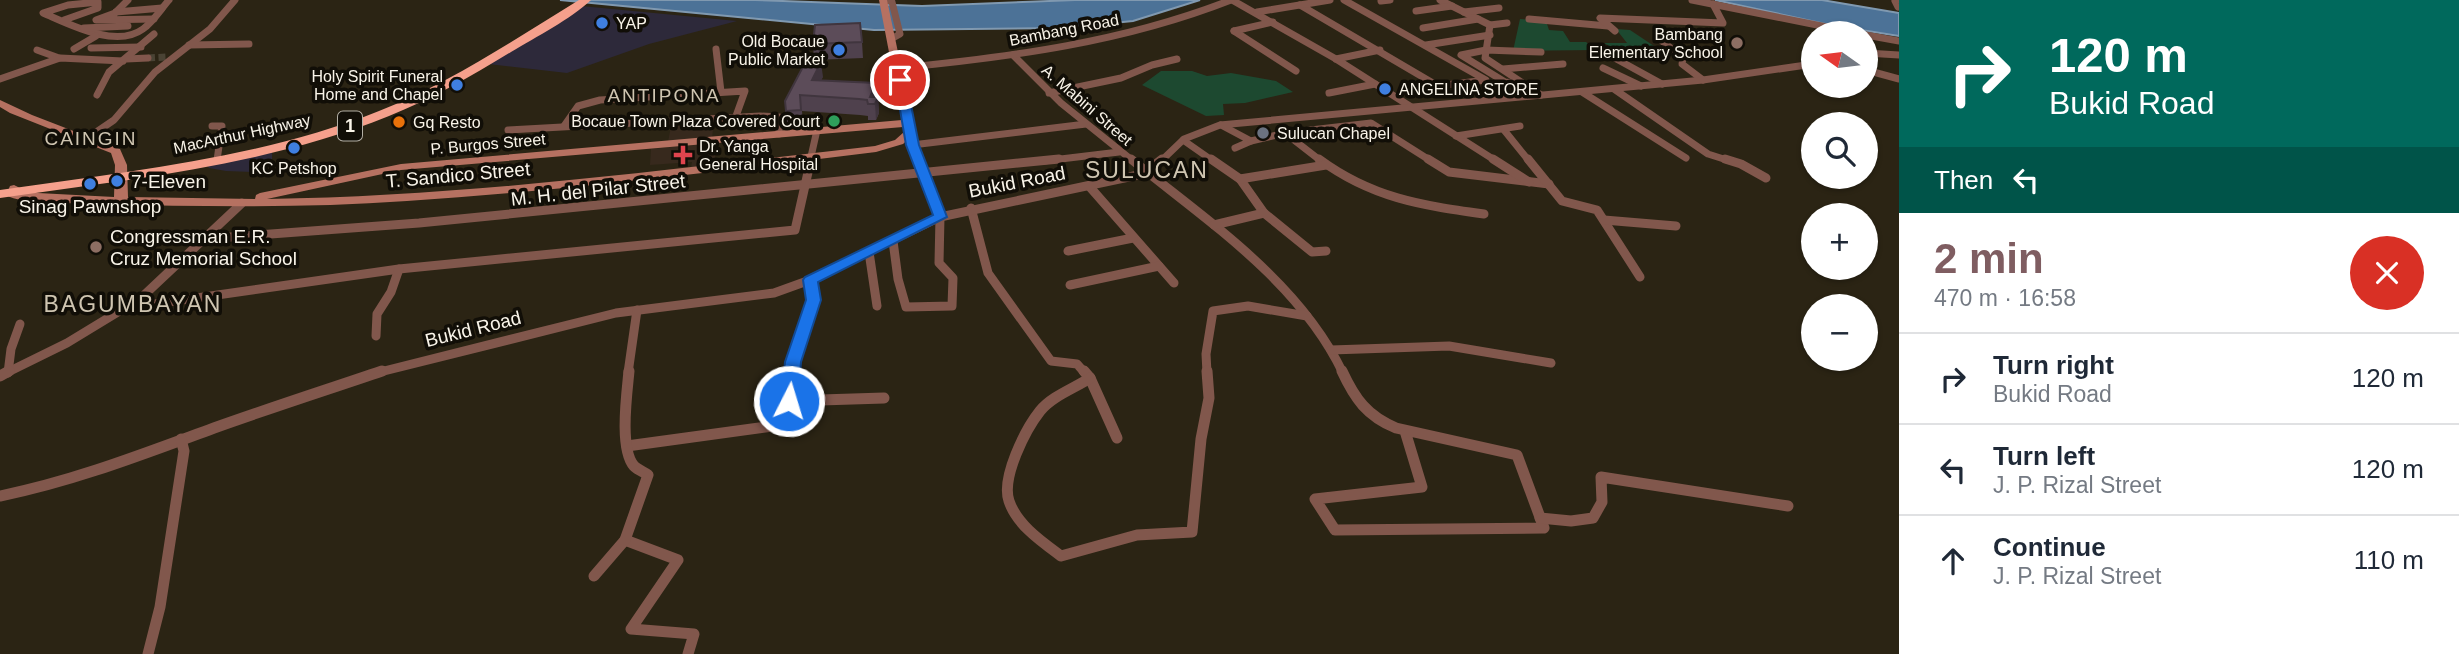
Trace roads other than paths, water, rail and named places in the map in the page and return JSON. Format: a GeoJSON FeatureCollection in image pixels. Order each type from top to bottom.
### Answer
{"type":"FeatureCollection","features":[{"type":"Feature","properties":{"kind":"highway","name":"MacArthur Highway"},"geometry":{"type":"LineString","coordinates":[[6,191],[218,158],[312,138],[395,109],[460,77],[578,2]]}},
{"type":"Feature","properties":{"kind":"main road"},"geometry":{"type":"LineString","coordinates":[[887,1],[910,133]]}},
{"type":"Feature","properties":{"kind":"main road"},"geometry":{"type":"LineString","coordinates":[[0,103],[21,117],[89,137],[116,151],[121,158],[120,200]]}},
{"type":"Feature","properties":{"kind":"main road","name":"P. Burgos Street"},"geometry":{"type":"LineString","coordinates":[[242,203],[274,193],[401,167],[817,130],[910,133]]}},
{"type":"Feature","properties":{"kind":"main road","name":"T. Sandico Street"},"geometry":{"type":"LineString","coordinates":[[6,191],[12,195],[26,197],[242,203],[320,202],[449,194],[876,149],[899,142],[910,133]]}},
{"type":"Feature","properties":{"kind":"street"},"geometry":{"type":"LineString","coordinates":[[89,137],[114,120],[155,72],[223,16],[235,0]]}},
{"type":"Feature","properties":{"kind":"street"},"geometry":{"type":"LineString","coordinates":[[1232,0],[1336,59],[1530,182]]}},
{"type":"Feature","properties":{"kind":"street","name":"Bambang Road"},"geometry":{"type":"LineString","coordinates":[[898,68],[1013,55],[1130,32],[1232,0]]}},
{"type":"Feature","properties":{"kind":"street"},"geometry":{"type":"LineString","coordinates":[[1257,12],[1330,0]]}},
{"type":"Feature","properties":{"kind":"street"},"geometry":{"type":"LineString","coordinates":[[1300,5],[1438,86],[1486,80],[1344,0]]}},
{"type":"Feature","properties":{"kind":"street"},"geometry":{"type":"LineString","coordinates":[[1381,1],[1390,0]]}},
{"type":"Feature","properties":{"kind":"street"},"geometry":{"type":"LineString","coordinates":[[1692,0],[1801,22]]}},
{"type":"Feature","properties":{"kind":"street"},"geometry":{"type":"LineString","coordinates":[[1897,0],[1895,1],[1898,7]]}},
{"type":"Feature","properties":{"kind":"street"},"geometry":{"type":"LineString","coordinates":[[115,13],[126,3],[169,1]]}},
{"type":"Feature","properties":{"kind":"street"},"geometry":{"type":"LineString","coordinates":[[75,49],[97,36],[136,33],[152,22],[169,1]]}},
{"type":"Feature","properties":{"kind":"street"},"geometry":{"type":"LineString","coordinates":[[97,36],[43,13],[68,5],[99,2]]}},
{"type":"Feature","properties":{"kind":"street"},"geometry":{"type":"LineString","coordinates":[[54,16],[99,2]]}},
{"type":"Feature","properties":{"kind":"street"},"geometry":{"type":"LineString","coordinates":[[64,20],[93,11],[98,8],[99,2]]}},
{"type":"Feature","properties":{"kind":"street"},"geometry":{"type":"LineString","coordinates":[[1416,11],[1446,2],[1490,25],[1507,23]]}},
{"type":"Feature","properties":{"kind":"street"},"geometry":{"type":"LineString","coordinates":[[1529,19],[1612,29],[1600,18],[1723,23],[1713,5]]}},
{"type":"Feature","properties":{"kind":"street"},"geometry":{"type":"LineString","coordinates":[[77,27],[115,13],[162,8]]}},
{"type":"Feature","properties":{"kind":"street"},"geometry":{"type":"LineString","coordinates":[[1464,12],[1499,8]]}},
{"type":"Feature","properties":{"kind":"street"},"geometry":{"type":"LineString","coordinates":[[1423,28],[1478,19]]}},
{"type":"Feature","properties":{"kind":"street"},"geometry":{"type":"LineString","coordinates":[[96,20],[152,22]]}},
{"type":"Feature","properties":{"kind":"street"},"geometry":{"type":"LineString","coordinates":[[77,27],[152,22]]}},
{"type":"Feature","properties":{"kind":"street"},"geometry":{"type":"LineString","coordinates":[[1273,22],[1234,31],[1296,71]]}},
{"type":"Feature","properties":{"kind":"street"},"geometry":{"type":"LineString","coordinates":[[1490,25],[1485,58],[1537,92]]}},
{"type":"Feature","properties":{"kind":"street"},"geometry":{"type":"LineString","coordinates":[[97,95],[109,72],[154,34]]}},
{"type":"Feature","properties":{"kind":"street"},"geometry":{"type":"LineString","coordinates":[[1426,45],[1490,34]]}},
{"type":"Feature","properties":{"kind":"street"},"geometry":{"type":"LineString","coordinates":[[1657,37],[1683,58],[1682,64],[1700,79]]}},
{"type":"Feature","properties":{"kind":"street"},"geometry":{"type":"LineString","coordinates":[[1878,37],[1899,41]]}},
{"type":"Feature","properties":{"kind":"street"},"geometry":{"type":"LineString","coordinates":[[188,45],[249,44]]}},
{"type":"Feature","properties":{"kind":"street"},"geometry":{"type":"LineString","coordinates":[[91,48],[141,47]]}},
{"type":"Feature","properties":{"kind":"street"},"geometry":{"type":"LineString","coordinates":[[716,49],[721,92]]}},
{"type":"Feature","properties":{"kind":"street"},"geometry":{"type":"LineString","coordinates":[[37,50],[60,58],[148,58]]}},
{"type":"Feature","properties":{"kind":"street"},"geometry":{"type":"LineString","coordinates":[[1336,59],[1380,50]]}},
{"type":"Feature","properties":{"kind":"street"},"geometry":{"type":"LineString","coordinates":[[1525,84],[1505,82],[1461,55],[1486,50],[1541,52]]}},
{"type":"Feature","properties":{"kind":"street"},"geometry":{"type":"LineString","coordinates":[[1878,54],[1899,55]]}},
{"type":"Feature","properties":{"kind":"street","name":"A. Mabini Street"},"geometry":{"type":"LineString","coordinates":[[1013,55],[1049,93],[1119,152],[1214,225],[1309,317],[1331,350],[1360,406],[1381,423],[1405,431],[1517,455],[1541,519]]}},
{"type":"Feature","properties":{"kind":"street"},"geometry":{"type":"LineString","coordinates":[[1611,56],[1660,83]]}},
{"type":"Feature","properties":{"kind":"street"},"geometry":{"type":"LineString","coordinates":[[166,57],[175,57]]}},
{"type":"Feature","properties":{"kind":"street"},"geometry":{"type":"LineString","coordinates":[[0,79],[60,58]]}},
{"type":"Feature","properties":{"kind":"street"},"geometry":{"type":"LineString","coordinates":[[1049,93],[1121,78],[1152,65],[1177,59]]}},
{"type":"Feature","properties":{"kind":"street"},"geometry":{"type":"LineString","coordinates":[[1502,69],[1563,64]]}},
{"type":"Feature","properties":{"kind":"street","name":"Bukid Road"},"geometry":{"type":"LineString","coordinates":[[0,496],[48,486],[401,365],[531,332],[637,310],[756,296],[810,280],[940,217],[971,208],[1148,172],[1183,140],[1198,131],[1220,125],[1537,92],[1613,89],[1801,66]]}},
{"type":"Feature","properties":{"kind":"street"},"geometry":{"type":"LineString","coordinates":[[1468,69],[1481,67]]}},
{"type":"Feature","properties":{"kind":"street"},"geometry":{"type":"LineString","coordinates":[[1603,68],[1638,84]]}},
{"type":"Feature","properties":{"kind":"street"},"geometry":{"type":"LineString","coordinates":[[1878,73],[1899,79]]}},
{"type":"Feature","properties":{"kind":"street"},"geometry":{"type":"LineString","coordinates":[[1329,93],[1375,84]]}},
{"type":"Feature","properties":{"kind":"street"},"geometry":{"type":"LineString","coordinates":[[1613,89],[1709,154],[1741,164],[1766,178]]}},
{"type":"Feature","properties":{"kind":"street"},"geometry":{"type":"LineString","coordinates":[[565,126],[578,106],[600,100],[745,91],[736,116]]}},
{"type":"Feature","properties":{"kind":"street"},"geometry":{"type":"LineString","coordinates":[[1582,92],[1686,158]]}},
{"type":"Feature","properties":{"kind":"street"},"geometry":{"type":"LineString","coordinates":[[508,130],[736,116],[779,117],[779,134]]}},
{"type":"Feature","properties":{"kind":"street"},"geometry":{"type":"LineString","coordinates":[[1234,148],[1251,141],[1285,134],[1371,123],[1449,172],[1549,184]]}},
{"type":"Feature","properties":{"kind":"street","name":"T. Sandico Street"},"geometry":{"type":"LineString","coordinates":[[910,133],[1086,124]]}},
{"type":"Feature","properties":{"kind":"street"},"geometry":{"type":"LineString","coordinates":[[1220,125],[1251,141]]}},
{"type":"Feature","properties":{"kind":"street"},"geometry":{"type":"LineString","coordinates":[[212,126],[222,126],[218,158]]}},
{"type":"Feature","properties":{"kind":"street"},"geometry":{"type":"LineString","coordinates":[[1456,136],[1520,126]]}},
{"type":"Feature","properties":{"kind":"street"},"geometry":{"type":"LineString","coordinates":[[127,308],[399,269],[794,230],[817,130]]}},
{"type":"Feature","properties":{"kind":"street"},"geometry":{"type":"LineString","coordinates":[[1504,130],[1562,201],[1597,211],[1640,277]]}},
{"type":"Feature","properties":{"kind":"street"},"geometry":{"type":"LineString","coordinates":[[893,241],[898,279],[906,307],[952,306],[953,278],[942,268],[938,255],[940,217],[910,133]]}},
{"type":"Feature","properties":{"kind":"street"},"geometry":{"type":"LineString","coordinates":[[1285,134],[1356,184],[1398,200],[1484,214]]}},
{"type":"Feature","properties":{"kind":"street"},"geometry":{"type":"LineString","coordinates":[[1183,140],[1240,179],[1264,213],[1312,252],[1326,251]]}},
{"type":"Feature","properties":{"kind":"street","name":"M. H. del Pilar Street"},"geometry":{"type":"LineString","coordinates":[[204,239],[333,231],[1119,152]]}},
{"type":"Feature","properties":{"kind":"street"},"geometry":{"type":"LineString","coordinates":[[1240,179],[1326,165]]}},
{"type":"Feature","properties":{"kind":"street"},"geometry":{"type":"LineString","coordinates":[[1089,186],[1174,283]]}},
{"type":"Feature","properties":{"kind":"street"},"geometry":{"type":"LineString","coordinates":[[4,374],[67,343],[127,308],[155,288],[242,203]]}},
{"type":"Feature","properties":{"kind":"street"},"geometry":{"type":"LineString","coordinates":[[971,208],[988,273],[1007,303],[1051,361],[1077,364],[1090,378],[1117,438]]}},
{"type":"Feature","properties":{"kind":"street"},"geometry":{"type":"LineString","coordinates":[[1214,225],[1264,213]]}},
{"type":"Feature","properties":{"kind":"street"},"geometry":{"type":"LineString","coordinates":[[1604,220],[1676,226]]}},
{"type":"Feature","properties":{"kind":"street"},"geometry":{"type":"LineString","coordinates":[[1068,251],[1133,239]]}},
{"type":"Feature","properties":{"kind":"street"},"geometry":{"type":"LineString","coordinates":[[869,252],[877,306]]}},
{"type":"Feature","properties":{"kind":"street"},"geometry":{"type":"LineString","coordinates":[[1070,285],[1159,266]]}},
{"type":"Feature","properties":{"kind":"street"},"geometry":{"type":"LineString","coordinates":[[376,336],[377,314],[391,292],[399,269]]}},
{"type":"Feature","properties":{"kind":"street"},"geometry":{"type":"LineString","coordinates":[[627,446],[788,424],[793,362],[814,300],[810,280]]}},
{"type":"Feature","properties":{"kind":"street"},"geometry":{"type":"LineString","coordinates":[[1090,378],[1065,396],[1047,403],[1040,411],[1010,470],[1006,492],[1020,520],[1040,541],[1062,556],[1087,552],[1137,535],[1180,535],[1192,532],[1201,439],[1209,398],[1206,354],[1213,312],[1232,304],[1309,317]]}},
{"type":"Feature","properties":{"kind":"street"},"geometry":{"type":"LineString","coordinates":[[594,576],[625,540],[648,475],[634,467],[627,446],[629,356],[637,310]]}},
{"type":"Feature","properties":{"kind":"street"},"geometry":{"type":"LineString","coordinates":[[4,374],[20,324]]}},
{"type":"Feature","properties":{"kind":"street"},"geometry":{"type":"LineString","coordinates":[[1331,350],[1449,346],[1551,363]]}},
{"type":"Feature","properties":{"kind":"street"},"geometry":{"type":"LineString","coordinates":[[789,401],[884,398]]}},
{"type":"Feature","properties":{"kind":"street"},"geometry":{"type":"LineString","coordinates":[[1405,431],[1422,487],[1315,499],[1335,530],[1544,528],[1541,519],[1571,521],[1593,518],[1602,502],[1601,477],[1788,506]]}},
{"type":"Feature","properties":{"kind":"street"},"geometry":{"type":"LineString","coordinates":[[148,654],[160,607],[184,451],[181,439]]}},
{"type":"Feature","properties":{"kind":"street"},"geometry":{"type":"LineString","coordinates":[[625,540],[678,560],[631,629],[694,634],[688,654]]}},
{"type":"Feature","properties":{"kind":"water"},"geometry":{"type":"Polygon","coordinates":[[[560,0],[755,0],[922,6],[1075,0],[1200,0],[1133,21],[1062,28],[874,30],[560,0]]]}},
{"type":"Feature","properties":{"kind":"water"},"geometry":{"type":"Polygon","coordinates":[[[1715,0],[1822,0],[1899,13],[1899,36],[1878,33],[1878,21],[1812,21],[1715,0]]]}},
{"type":"Feature","properties":{"kind":"tunnel"},"geometry":{"type":"LineString","coordinates":[[148,58],[166,57]]}},
{"type":"Feature","properties":{"kind":"place","name":"YAP"},"geometry":{"type":"Point","coordinates":[602,23]}},
{"type":"Feature","properties":{"kind":"place","name":"Bambang Elementary School"},"geometry":{"type":"Point","coordinates":[1737,43]}},
{"type":"Feature","properties":{"kind":"place","name":"Old Bocaue Public Market"},"geometry":{"type":"Point","coordinates":[839,50]}},
{"type":"Feature","properties":{"kind":"place","name":"Holy Spirit Funeral Home and Chapel"},"geometry":{"type":"Point","coordinates":[457,85]}},
{"type":"Feature","properties":{"kind":"place","name":"ANGELINA STORE"},"geometry":{"type":"Point","coordinates":[1385,89]}},
{"type":"Feature","properties":{"kind":"place","name":"Bocaue Town Plaza Covered Court"},"geometry":{"type":"Point","coordinates":[834,121]}},
{"type":"Feature","properties":{"kind":"place","name":"Gq Resto"},"geometry":{"type":"Point","coordinates":[399,122]}},
{"type":"Feature","properties":{"kind":"place","name":"Sulucan Chapel"},"geometry":{"type":"Point","coordinates":[1263,133]}},
{"type":"Feature","properties":{"kind":"place","name":"KC Petshop"},"geometry":{"type":"Point","coordinates":[294,148]}},
{"type":"Feature","properties":{"kind":"place","name":"Dr. Yanga General Hospital"},"geometry":{"type":"Point","coordinates":[683,155]}},
{"type":"Feature","properties":{"kind":"place","name":"7-Eleven"},"geometry":{"type":"Point","coordinates":[117,181]}},
{"type":"Feature","properties":{"kind":"place","name":"Sinag Pawnshop"},"geometry":{"type":"Point","coordinates":[90,184]}},
{"type":"Feature","properties":{"kind":"place","name":"Congressman E.R. Cruz Memorial School"},"geometry":{"type":"Point","coordinates":[96,247]}},
{"type":"Feature","properties":{"kind":"district","name":"ANTIPONA"},"geometry":{"type":"Point","coordinates":[664,95]}},
{"type":"Feature","properties":{"kind":"district","name":"CAINGIN"},"geometry":{"type":"Point","coordinates":[91,138]}},
{"type":"Feature","properties":{"kind":"district","name":"SULUCAN"},"geometry":{"type":"Point","coordinates":[1147,170]}},
{"type":"Feature","properties":{"kind":"district","name":"BAGUMBAYAN"},"geometry":{"type":"Point","coordinates":[133,304]}}]}
